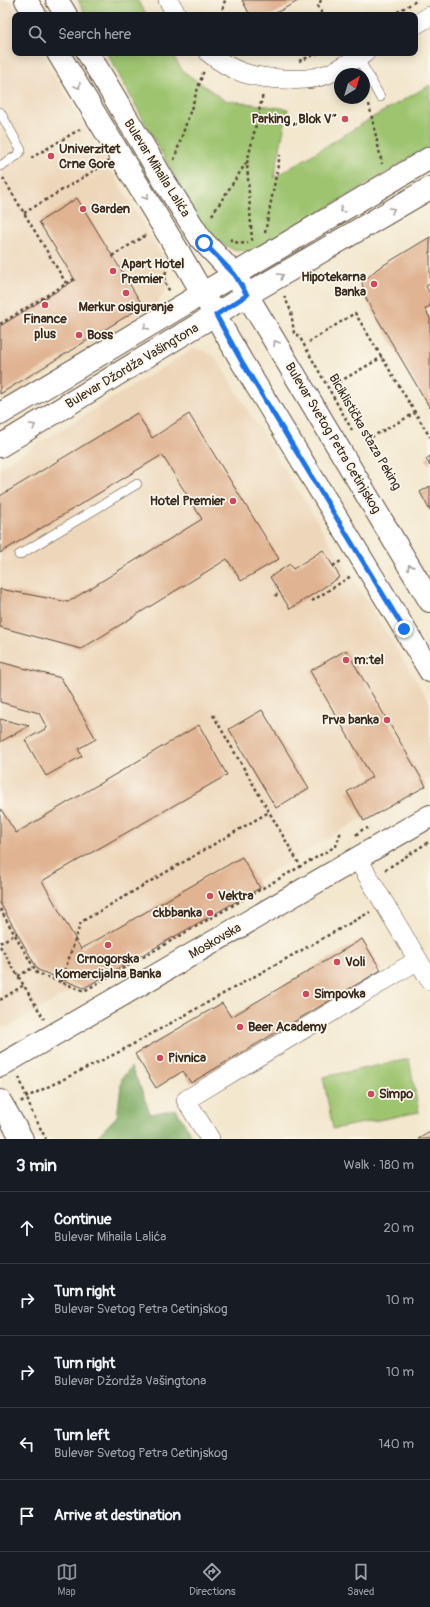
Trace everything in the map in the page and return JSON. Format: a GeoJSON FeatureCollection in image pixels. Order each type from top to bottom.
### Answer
{"type":"FeatureCollection","features":[{"type":"Feature","properties":{"kind":"main road"},"geometry":{"type":"LineString","coordinates":[[26,0],[33,12]]}},
{"type":"Feature","properties":{"kind":"main road"},"geometry":{"type":"LineString","coordinates":[[57,0],[64,12]]}},
{"type":"Feature","properties":{"kind":"main road","name":"Bulevar Mihaila Lalića"},"geometry":{"type":"LineString","coordinates":[[60,56],[204,293]]}},
{"type":"Feature","properties":{"kind":"main road","name":"Bulevar Mihaila Lalića"},"geometry":{"type":"LineString","coordinates":[[90,56],[201,239],[235,275]]}},
{"type":"Feature","properties":{"kind":"main road","name":"Bulevar Džordža Vašingtona"},"geometry":{"type":"LineString","coordinates":[[0,414],[430,158]]}},
{"type":"Feature","properties":{"kind":"main road","name":"Bulevar Džordža Vašingtona"},"geometry":{"type":"LineString","coordinates":[[0,446],[247,295],[430,188]]}},
{"type":"Feature","properties":{"kind":"main road","name":"Bulevar Svetog Petra Cetinjskog"},"geometry":{"type":"LineString","coordinates":[[235,275],[430,600]]}},
{"type":"Feature","properties":{"kind":"main road"},"geometry":{"type":"LineString","coordinates":[[204,293],[246,369],[430,671]]}},
{"type":"Feature","properties":{"kind":"main road","name":"Moskovska"},"geometry":{"type":"LineString","coordinates":[[0,1066],[430,816]]}},
{"type":"Feature","properties":{"kind":"main road"},"geometry":{"type":"LineString","coordinates":[[0,1101],[22,1139]]}},
{"type":"Feature","properties":{"kind":"street"},"geometry":{"type":"LineString","coordinates":[[168,0],[175,12]]}},
{"type":"Feature","properties":{"kind":"street"},"geometry":{"type":"LineString","coordinates":[[418,23],[430,16]]}},
{"type":"Feature","properties":{"kind":"street"},"geometry":{"type":"LineString","coordinates":[[213,56],[222,64],[242,73],[267,78],[305,80],[329,74],[360,56]]}},
{"type":"Feature","properties":{"kind":"street"},"geometry":{"type":"LineString","coordinates":[[357,858],[430,980]]}},
{"type":"Feature","properties":{"kind":"street"},"geometry":{"type":"LineString","coordinates":[[210,1139],[186,1100],[418,960]]}},
{"type":"Feature","properties":{"kind":"lane"},"geometry":{"type":"LineString","coordinates":[[362,56],[380,97]]}},
{"type":"Feature","properties":{"kind":"lane"},"geometry":{"type":"LineString","coordinates":[[0,112],[21,150],[18,155],[0,166]]}},
{"type":"Feature","properties":{"kind":"lane"},"geometry":{"type":"LineString","coordinates":[[19,555],[137,484]]}},
{"type":"Feature","properties":{"kind":"path"},"geometry":{"type":"LineString","coordinates":[[222,12],[225,0]]}},
{"type":"Feature","properties":{"kind":"path"},"geometry":{"type":"LineString","coordinates":[[321,0],[318,7],[321,12]]}},
{"type":"Feature","properties":{"kind":"path"},"geometry":{"type":"LineString","coordinates":[[397,12],[418,0]]}},
{"type":"Feature","properties":{"kind":"path"},"geometry":{"type":"LineString","coordinates":[[173,162],[208,56]]}},
{"type":"Feature","properties":{"kind":"path"},"geometry":{"type":"LineString","coordinates":[[297,62],[312,56]]}},
{"type":"Feature","properties":{"kind":"path"},"geometry":{"type":"LineString","coordinates":[[252,242],[247,163],[267,78]]}},
{"type":"Feature","properties":{"kind":"path"},"geometry":{"type":"LineString","coordinates":[[368,104],[383,167]]}},
{"type":"Feature","properties":{"kind":"path"},"geometry":{"type":"LineString","coordinates":[[28,160],[86,125]]}},
{"type":"Feature","properties":{"kind":"path"},"geometry":{"type":"LineString","coordinates":[[264,241],[280,156]]}},
{"type":"Feature","properties":{"kind":"path"},"geometry":{"type":"LineString","coordinates":[[24,213],[111,160]]}},
{"type":"Feature","properties":{"kind":"path"},"geometry":{"type":"LineString","coordinates":[[212,215],[247,163]]}},
{"type":"Feature","properties":{"kind":"path"},"geometry":{"type":"LineString","coordinates":[[2,176],[66,283]]}},
{"type":"Feature","properties":{"kind":"path"},"geometry":{"type":"LineString","coordinates":[[112,256],[151,232]]}},
{"type":"Feature","properties":{"kind":"path"},"geometry":{"type":"LineString","coordinates":[[0,324],[74,279]]}},
{"type":"Feature","properties":{"kind":"path","name":"Biciklistička staza Peking"},"geometry":{"type":"LineString","coordinates":[[291,311],[294,333],[299,336],[355,435]]}},
{"type":"Feature","properties":{"kind":"path"},"geometry":{"type":"LineString","coordinates":[[309,342],[355,313],[430,437]]}},
{"type":"Feature","properties":{"kind":"path"},"geometry":{"type":"LineString","coordinates":[[334,385],[382,357]]}},
{"type":"Feature","properties":{"kind":"path"},"geometry":{"type":"LineString","coordinates":[[366,440],[415,413]]}},
{"type":"Feature","properties":{"kind":"path"},"geometry":{"type":"LineString","coordinates":[[312,601],[356,572]]}},
{"type":"Feature","properties":{"kind":"path"},"geometry":{"type":"LineString","coordinates":[[275,596],[280,592]]}},
{"type":"Feature","properties":{"kind":"path"},"geometry":{"type":"LineString","coordinates":[[213,716],[301,866]]}},
{"type":"Feature","properties":{"kind":"path"},"geometry":{"type":"LineString","coordinates":[[61,982],[81,922],[269,812]]}},
{"type":"Feature","properties":{"kind":"path"},"geometry":{"type":"LineString","coordinates":[[0,910],[16,934],[37,973],[84,991],[336,846],[340,834],[344,833]]}},
{"type":"Feature","properties":{"kind":"path"},"geometry":{"type":"LineString","coordinates":[[383,871],[430,841]]}},
{"type":"Feature","properties":{"kind":"path"},"geometry":{"type":"LineString","coordinates":[[46,1139],[32,1112],[27,1098],[119,1052],[385,904]]}},
{"type":"Feature","properties":{"kind":"path"},"geometry":{"type":"LineString","coordinates":[[16,934],[0,945],[44,1019]]}},
{"type":"Feature","properties":{"kind":"path"},"geometry":{"type":"LineString","coordinates":[[18,976],[34,967]]}},
{"type":"Feature","properties":{"kind":"path"},"geometry":{"type":"LineString","coordinates":[[0,1000],[24,985]]}},
{"type":"Feature","properties":{"kind":"shaded area","name":"Univerzitet Crne Gore"},"geometry":{"type":"Polygon","coordinates":[[[0,0],[9,0],[16,12],[12,12],[12,56],[43,56],[163,258],[170,283],[155,307],[0,403],[0,0]]]}},
{"type":"Feature","properties":{"kind":"shaded area"},"geometry":{"type":"Polygon","coordinates":[[[193,349],[203,350],[215,357],[430,703],[430,778],[9,1027],[0,1026],[0,467],[193,349]]]}},
{"type":"Feature","properties":{"kind":"green space"},"geometry":{"type":"Polygon","coordinates":[[[78,0],[137,0],[145,12],[84,12],[78,0]]]}},
{"type":"Feature","properties":{"kind":"green space"},"geometry":{"type":"Polygon","coordinates":[[[109,56],[173,56],[183,71],[224,100],[288,109],[274,178],[375,116],[430,85],[430,146],[254,252],[232,249],[207,235],[109,56]]]}},
{"type":"Feature","properties":{"kind":"green space","name":"Simpo"},"geometry":{"type":"Polygon","coordinates":[[[409,1059],[419,1112],[333,1129],[323,1077],[409,1059]]]}},
{"type":"Feature","properties":{"kind":"green space"},"geometry":{"type":"Polygon","coordinates":[[[131,1067],[143,1093],[150,1114],[176,1109],[191,1135],[182,1139],[95,1139],[117,1116],[122,1078],[131,1067]]]}},
{"type":"Feature","properties":{"kind":"building"},"geometry":{"type":"Polygon","coordinates":[[[242,0],[300,0],[278,12],[248,12],[242,0]]]}},
{"type":"Feature","properties":{"kind":"building"},"geometry":{"type":"Polygon","coordinates":[[[77,198],[143,306],[0,394],[0,326],[75,280],[39,222],[77,198]]]}},
{"type":"Feature","properties":{"kind":"building"},"geometry":{"type":"Polygon","coordinates":[[[430,237],[430,284],[426,286],[430,294],[430,306],[425,309],[430,318],[430,408],[367,301],[362,283],[377,269],[430,237]]]}},
{"type":"Feature","properties":{"kind":"building"},"geometry":{"type":"Polygon","coordinates":[[[137,413],[152,438],[189,414],[279,559],[241,581],[227,559],[81,649],[0,627],[0,589],[68,602],[202,519],[162,455],[0,553],[0,496],[137,413]]]}},
{"type":"Feature","properties":{"kind":"building"},"geometry":{"type":"Polygon","coordinates":[[[430,456],[430,466],[426,459],[430,456]]]}},
{"type":"Feature","properties":{"kind":"building"},"geometry":{"type":"Polygon","coordinates":[[[430,486],[430,511],[420,492],[430,486]]]}},
{"type":"Feature","properties":{"kind":"building"},"geometry":{"type":"Polygon","coordinates":[[[323,550],[340,577],[290,609],[270,577],[290,564],[293,569],[323,550]]]}},
{"type":"Feature","properties":{"kind":"building"},"geometry":{"type":"Polygon","coordinates":[[[346,650],[426,786],[364,821],[347,792],[372,777],[310,671],[346,650]]]}},
{"type":"Feature","properties":{"kind":"building"},"geometry":{"type":"Polygon","coordinates":[[[0,662],[61,678],[96,739],[78,749],[82,756],[46,776],[25,740],[47,728],[39,713],[0,702],[0,662]]]}},
{"type":"Feature","properties":{"kind":"building"},"geometry":{"type":"Polygon","coordinates":[[[262,710],[309,788],[276,808],[229,729],[262,710]]]}},
{"type":"Feature","properties":{"kind":"building"},"geometry":{"type":"Polygon","coordinates":[[[0,719],[29,726],[0,742],[0,719]]]}},
{"type":"Feature","properties":{"kind":"building"},"geometry":{"type":"Polygon","coordinates":[[[199,725],[227,775],[42,881],[81,949],[242,857],[260,888],[84,988],[38,970],[0,903],[0,808],[16,833],[199,725]]]}},
{"type":"Feature","properties":{"kind":"building","name":"Simpovka"},"geometry":{"type":"Polygon","coordinates":[[[362,939],[381,970],[191,1083],[183,1071],[156,1088],[135,1054],[222,1003],[231,1017],[362,939]]]}},
{"type":"Feature","properties":{"kind":"building"},"geometry":{"type":"Polygon","coordinates":[[[430,1132],[430,1139],[418,1139],[430,1132]]]}},
{"type":"Feature","properties":{"kind":"place","name":"Parking „Blok V“"},"geometry":{"type":"Point","coordinates":[345,119]}},
{"type":"Feature","properties":{"kind":"place","name":"Univerzitet Crne Gore"},"geometry":{"type":"Point","coordinates":[51,156]}},
{"type":"Feature","properties":{"kind":"place","name":"Garden"},"geometry":{"type":"Point","coordinates":[83,209]}},
{"type":"Feature","properties":{"kind":"place","name":"Apart Hotel Premier"},"geometry":{"type":"Point","coordinates":[113,271]}},
{"type":"Feature","properties":{"kind":"place","name":"Hipotekarna Banka"},"geometry":{"type":"Point","coordinates":[374,284]}},
{"type":"Feature","properties":{"kind":"place","name":"Merkur osiguranje"},"geometry":{"type":"Point","coordinates":[126,293]}},
{"type":"Feature","properties":{"kind":"place","name":"Finance plus"},"geometry":{"type":"Point","coordinates":[45,305]}},
{"type":"Feature","properties":{"kind":"place","name":"Boss"},"geometry":{"type":"Point","coordinates":[79,335]}},
{"type":"Feature","properties":{"kind":"place","name":"Hotel Premier"},"geometry":{"type":"Point","coordinates":[233,501]}},
{"type":"Feature","properties":{"kind":"place","name":"m:tel"},"geometry":{"type":"Point","coordinates":[346,660]}},
{"type":"Feature","properties":{"kind":"place","name":"Prva banka"},"geometry":{"type":"Point","coordinates":[387,720]}},
{"type":"Feature","properties":{"kind":"place","name":"Vektra"},"geometry":{"type":"Point","coordinates":[210,896]}},
{"type":"Feature","properties":{"kind":"place","name":"ckbbanka"},"geometry":{"type":"Point","coordinates":[210,913]}},
{"type":"Feature","properties":{"kind":"place","name":"Crnogorska Komercijalna Banka"},"geometry":{"type":"Point","coordinates":[108,945]}},
{"type":"Feature","properties":{"kind":"place","name":"Voli"},"geometry":{"type":"Point","coordinates":[337,962]}},
{"type":"Feature","properties":{"kind":"place","name":"Simpovka"},"geometry":{"type":"Point","coordinates":[306,994]}},
{"type":"Feature","properties":{"kind":"place","name":"Beer Academy"},"geometry":{"type":"Point","coordinates":[240,1027]}},
{"type":"Feature","properties":{"kind":"place","name":"Pivnica"},"geometry":{"type":"Point","coordinates":[160,1058]}},
{"type":"Feature","properties":{"kind":"place","name":"Simpo"},"geometry":{"type":"Point","coordinates":[371,1094]}},
{"type":"Feature","properties":{"kind":"route"},"geometry":{"type":"LineString","coordinates":[[204,243],[235,275],[247,295],[216,315],[242,362],[404,629]]}}]}
